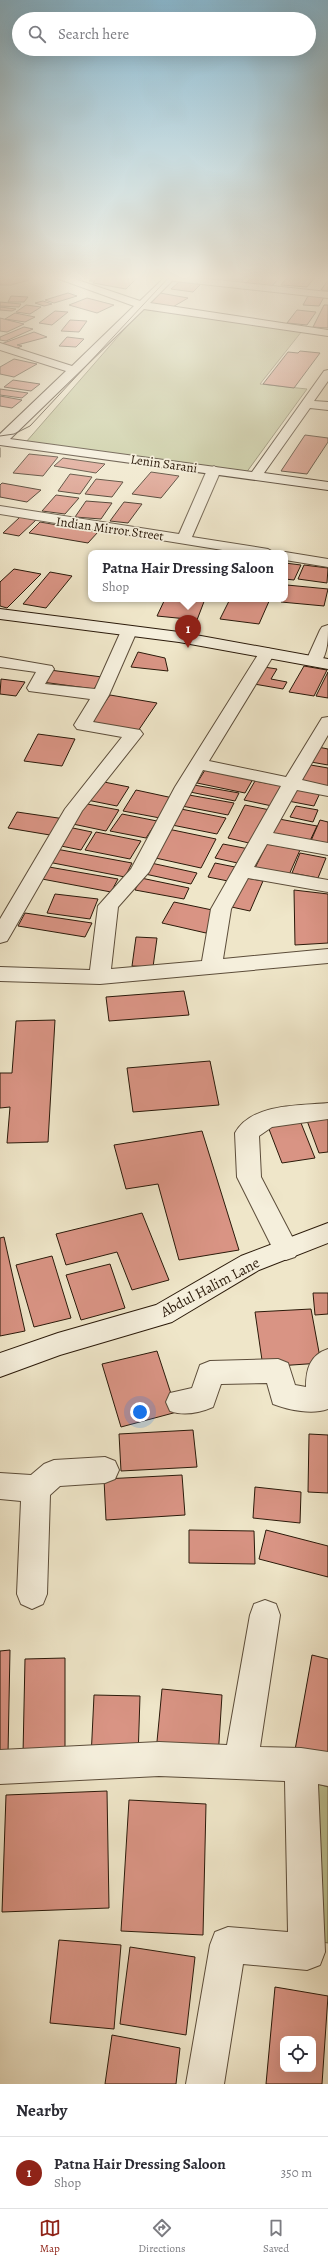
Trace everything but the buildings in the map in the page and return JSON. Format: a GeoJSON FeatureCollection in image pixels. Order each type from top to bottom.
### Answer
{"type":"FeatureCollection","features":[{"type":"Feature","properties":{"kind":"street"},"geometry":{"type":"LineString","coordinates":[[0,441],[72,372]]}},
{"type":"Feature","properties":{"kind":"street"},"geometry":{"type":"LineString","coordinates":[[256,476],[328,373]]}},
{"type":"Feature","properties":{"kind":"street"},"geometry":{"type":"LineString","coordinates":[[306,404],[328,406]]}},
{"type":"Feature","properties":{"kind":"street","name":"Lenin Sarani"},"geometry":{"type":"LineString","coordinates":[[0,441],[328,486]]}},
{"type":"Feature","properties":{"kind":"street"},"geometry":{"type":"LineString","coordinates":[[184,539],[214,470]]}},
{"type":"Feature","properties":{"kind":"street","name":"Indian Mirror Street"},"geometry":{"type":"LineString","coordinates":[[0,510],[250,550]]}},
{"type":"Feature","properties":{"kind":"street"},"geometry":{"type":"LineString","coordinates":[[288,556],[328,563]]}},
{"type":"Feature","properties":{"kind":"street"},"geometry":{"type":"LineString","coordinates":[[0,614],[129,631],[321,663],[328,630]]}},
{"type":"Feature","properties":{"kind":"street"},"geometry":{"type":"LineString","coordinates":[[0,936],[74,809],[134,734],[83,725],[101,695],[129,631]]}},
{"type":"Feature","properties":{"kind":"street"},"geometry":{"type":"LineString","coordinates":[[100,977],[108,906],[139,872],[184,787],[267,653]]}},
{"type":"Feature","properties":{"kind":"street"},"geometry":{"type":"LineString","coordinates":[[0,662],[46,670],[35,688],[101,695]]}},
{"type":"Feature","properties":{"kind":"street"},"geometry":{"type":"LineString","coordinates":[[211,968],[221,909],[291,784],[321,742],[328,722]]}},
{"type":"Feature","properties":{"kind":"street"},"geometry":{"type":"LineString","coordinates":[[199,764],[328,791]]}},
{"type":"Feature","properties":{"kind":"street"},"geometry":{"type":"LineString","coordinates":[[262,837],[328,849]]}},
{"type":"Feature","properties":{"kind":"street"},"geometry":{"type":"LineString","coordinates":[[243,870],[328,886]]}},
{"type":"Feature","properties":{"kind":"street"},"geometry":{"type":"LineString","coordinates":[[0,974],[100,977],[211,968],[328,956]]}},
{"type":"Feature","properties":{"kind":"street"},"geometry":{"type":"LineString","coordinates":[[286,1250],[249,1178],[247,1133],[266,1119],[328,1111]]}},
{"type":"Feature","properties":{"kind":"street","name":"Abdul Halim Lane"},"geometry":{"type":"LineString","coordinates":[[0,1365],[58,1344],[163,1314],[250,1263],[328,1233]]}},
{"type":"Feature","properties":{"kind":"street"},"geometry":{"type":"LineString","coordinates":[[180,1402],[203,1399],[210,1373],[278,1371],[283,1396],[320,1400],[320,1370],[328,1360]]}},
{"type":"Feature","properties":{"kind":"street"},"geometry":{"type":"LineString","coordinates":[[0,1486],[36,1488],[54,1473],[105,1470]]}},
{"type":"Feature","properties":{"kind":"street"},"geometry":{"type":"LineString","coordinates":[[32,1594],[36,1488]]}},
{"type":"Feature","properties":{"kind":"street"},"geometry":{"type":"LineString","coordinates":[[241,1762],[265,1616]]}},
{"type":"Feature","properties":{"kind":"street"},"geometry":{"type":"LineString","coordinates":[[0,1767],[159,1759],[241,1762],[315,1767],[307,1952],[228,1945],[206,2084]]}},
{"type":"Feature","properties":{"kind":"green space"},"geometry":{"type":"Polygon","coordinates":[[[87,372],[269,372],[260,384],[307,389],[246,473],[26,442],[87,372]]]}},
{"type":"Feature","properties":{"kind":"green space"},"geometry":{"type":"Polygon","coordinates":[[[308,1781],[328,1787],[328,1943],[307,1939],[308,1781]]]}},
{"type":"Feature","properties":{"kind":"tram line"},"geometry":{"type":"LineString","coordinates":[[0,436],[14,434],[30,426],[80,372]]}},
{"type":"Feature","properties":{"kind":"tram line"},"geometry":{"type":"LineString","coordinates":[[0,448],[0,457]]}},
{"type":"Feature","properties":{"kind":"place","name":"Patna Hair Dressing Saloon"},"geometry":{"type":"Point","coordinates":[188,648]}}]}
